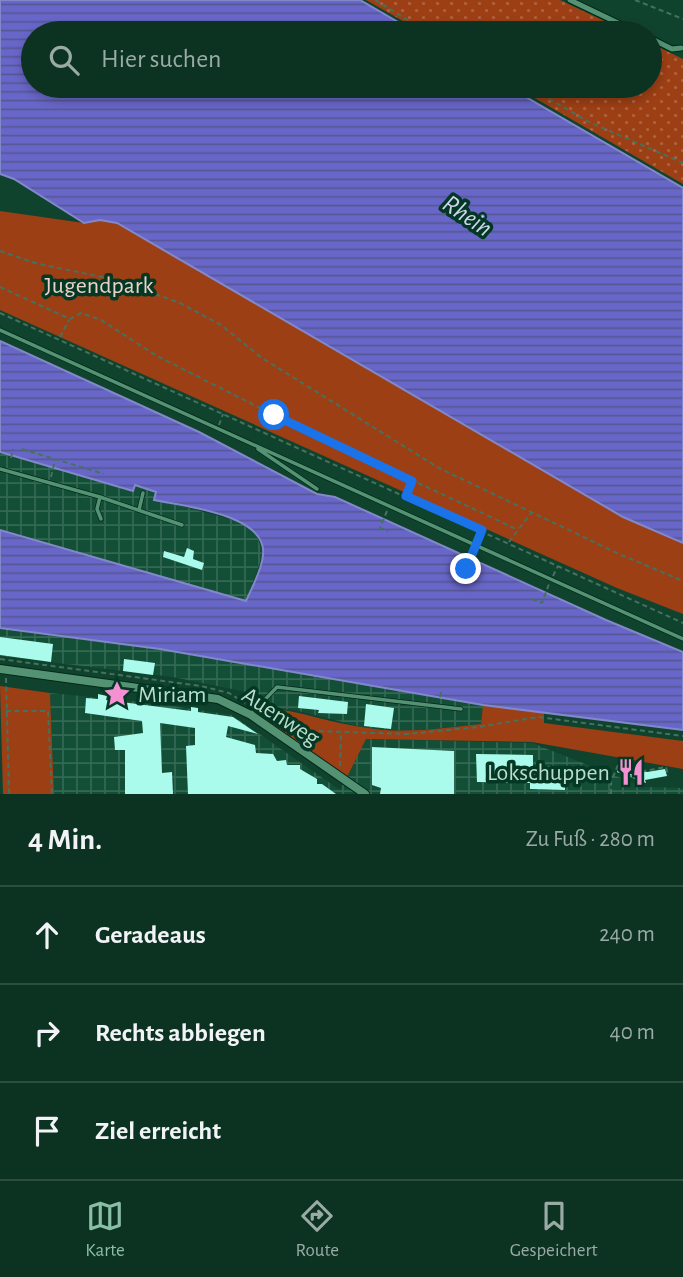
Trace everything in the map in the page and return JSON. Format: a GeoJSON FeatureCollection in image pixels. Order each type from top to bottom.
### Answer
{"type":"FeatureCollection","features":[{"type":"Feature","properties":{"kind":"street"},"geometry":{"type":"LineString","coordinates":[[570,0],[614,21]]}},
{"type":"Feature","properties":{"kind":"street"},"geometry":{"type":"LineString","coordinates":[[662,44],[673,49],[681,48]]}},
{"type":"Feature","properties":{"kind":"street","name":"Auenweg"},"geometry":{"type":"LineString","coordinates":[[3,669],[218,699],[253,712],[340,779],[365,794]]}},
{"type":"Feature","properties":{"kind":"lane"},"geometry":{"type":"LineString","coordinates":[[0,330],[683,639]]}},
{"type":"Feature","properties":{"kind":"lane"},"geometry":{"type":"LineString","coordinates":[[250,443],[317,489]]}},
{"type":"Feature","properties":{"kind":"lane"},"geometry":{"type":"LineString","coordinates":[[0,469],[100,497],[182,525]]}},
{"type":"Feature","properties":{"kind":"lane"},"geometry":{"type":"LineString","coordinates":[[139,510],[143,493]]}},
{"type":"Feature","properties":{"kind":"lane"},"geometry":{"type":"LineString","coordinates":[[100,497],[97,509],[101,519]]}},
{"type":"Feature","properties":{"kind":"lane"},"geometry":{"type":"LineString","coordinates":[[253,712],[277,687],[461,709]]}},
{"type":"Feature","properties":{"kind":"path"},"geometry":{"type":"LineString","coordinates":[[375,0],[381,1],[411,21]]}},
{"type":"Feature","properties":{"kind":"path"},"geometry":{"type":"LineString","coordinates":[[635,0],[683,19]]}},
{"type":"Feature","properties":{"kind":"path"},"geometry":{"type":"LineString","coordinates":[[548,98],[587,121],[683,163]]}},
{"type":"Feature","properties":{"kind":"path"},"geometry":{"type":"LineString","coordinates":[[0,251],[34,263],[116,280],[180,303],[222,325],[262,358],[389,439],[461,480],[683,581]]}},
{"type":"Feature","properties":{"kind":"path"},"geometry":{"type":"LineString","coordinates":[[0,287],[70,319]]}},
{"type":"Feature","properties":{"kind":"path"},"geometry":{"type":"LineString","coordinates":[[0,313],[683,623]]}},
{"type":"Feature","properties":{"kind":"path"},"geometry":{"type":"LineString","coordinates":[[60,338],[70,319],[81,313],[101,320],[158,356],[516,529]]}},
{"type":"Feature","properties":{"kind":"path"},"geometry":{"type":"LineString","coordinates":[[217,428],[224,413]]}},
{"type":"Feature","properties":{"kind":"path"},"geometry":{"type":"LineString","coordinates":[[11,458],[13,449]]}},
{"type":"Feature","properties":{"kind":"path"},"geometry":{"type":"LineString","coordinates":[[22,449],[104,474]]}},
{"type":"Feature","properties":{"kind":"path"},"geometry":{"type":"LineString","coordinates":[[51,477],[55,459]]}},
{"type":"Feature","properties":{"kind":"path"},"geometry":{"type":"LineString","coordinates":[[406,496],[412,481]]}},
{"type":"Feature","properties":{"kind":"path"},"geometry":{"type":"LineString","coordinates":[[388,531],[380,528],[396,491]]}},
{"type":"Feature","properties":{"kind":"path"},"geometry":{"type":"LineString","coordinates":[[509,543],[516,529],[531,513]]}},
{"type":"Feature","properties":{"kind":"path"},"geometry":{"type":"LineString","coordinates":[[475,572],[466,569],[482,530]]}},
{"type":"Feature","properties":{"kind":"path"},"geometry":{"type":"LineString","coordinates":[[533,599],[542,603],[558,566]]}},
{"type":"Feature","properties":{"kind":"path"},"geometry":{"type":"LineString","coordinates":[[0,659],[201,687],[229,693],[253,712]]}},
{"type":"Feature","properties":{"kind":"path"},"geometry":{"type":"LineString","coordinates":[[3,669],[9,794]]}},
{"type":"Feature","properties":{"kind":"path"},"geometry":{"type":"LineString","coordinates":[[440,696],[441,691]]}},
{"type":"Feature","properties":{"kind":"path"},"geometry":{"type":"LineString","coordinates":[[6,711],[48,711],[52,794]]}},
{"type":"Feature","properties":{"kind":"path"},"geometry":{"type":"LineString","coordinates":[[282,730],[407,734],[478,727],[538,717],[683,736]]}},
{"type":"Feature","properties":{"kind":"path"},"geometry":{"type":"LineString","coordinates":[[340,779],[341,732]]}},
{"type":"Feature","properties":{"kind":"path"},"geometry":{"type":"LineString","coordinates":[[611,794],[611,782],[620,760],[645,771],[666,767],[668,776]]}},
{"type":"Feature","properties":{"kind":"shaded area"},"geometry":{"type":"Polygon","coordinates":[[[0,452],[132,491],[134,485],[156,492],[154,499],[245,523],[256,533],[263,554],[246,601],[0,530],[0,452]]]}},
{"type":"Feature","properties":{"kind":"shaded area"},"geometry":{"type":"Polygon","coordinates":[[[0,628],[160,649],[483,705],[481,724],[410,731],[366,728],[295,710],[267,708],[242,691],[173,677],[0,656],[0,628]]]}},
{"type":"Feature","properties":{"kind":"shaded area"},"geometry":{"type":"Polygon","coordinates":[[[50,693],[152,703],[232,715],[340,790],[365,739],[532,743],[644,787],[683,788],[683,794],[54,794],[50,693]]]}},
{"type":"Feature","properties":{"kind":"green space"},"geometry":{"type":"Polygon","coordinates":[[[366,0],[560,0],[605,21],[403,21],[366,0]]]}},
{"type":"Feature","properties":{"kind":"green space"},"geometry":{"type":"Polygon","coordinates":[[[662,49],[683,59],[683,184],[535,98],[662,98],[662,49]]]}},
{"type":"Feature","properties":{"kind":"green space","name":"Jugendpark"},"geometry":{"type":"Polygon","coordinates":[[[0,211],[84,223],[100,220],[117,223],[623,517],[683,543],[683,614],[617,588],[0,310],[0,211]]]}},
{"type":"Feature","properties":{"kind":"green space"},"geometry":{"type":"Polygon","coordinates":[[[0,686],[50,693],[54,794],[3,794],[0,686]]]}},
{"type":"Feature","properties":{"kind":"green space"},"geometry":{"type":"Polygon","coordinates":[[[483,705],[544,712],[544,723],[683,741],[683,769],[532,742],[366,739],[347,777],[315,758],[261,716],[267,708],[368,728],[424,730],[481,724],[483,705]]]}},
{"type":"Feature","properties":{"kind":"water","name":"Rhein"},"geometry":{"type":"Polygon","coordinates":[[[0,0],[360,0],[396,21],[21,21],[21,98],[528,98],[683,188],[683,543],[623,517],[117,223],[100,220],[84,223],[14,179],[0,174],[0,0]]]}},
{"type":"Feature","properties":{"kind":"water"},"geometry":{"type":"Polygon","coordinates":[[[0,341],[199,432],[317,494],[335,497],[683,652],[683,730],[483,705],[160,649],[0,628],[0,530],[246,601],[259,572],[263,555],[261,541],[252,530],[221,514],[154,500],[156,492],[135,485],[133,491],[0,452],[0,341]]]}},
{"type":"Feature","properties":{"kind":"building"},"geometry":{"type":"Polygon","coordinates":[[[187,548],[194,551],[193,559],[204,563],[202,570],[163,557],[164,551],[184,557],[187,548]]]}},
{"type":"Feature","properties":{"kind":"building"},"geometry":{"type":"Polygon","coordinates":[[[0,637],[53,644],[51,662],[0,655],[0,637]]]}},
{"type":"Feature","properties":{"kind":"building"},"geometry":{"type":"Polygon","coordinates":[[[124,659],[155,663],[153,675],[123,671],[124,659]]]}},
{"type":"Feature","properties":{"kind":"building"},"geometry":{"type":"Polygon","coordinates":[[[98,694],[107,696],[106,700],[191,711],[191,707],[198,708],[198,712],[233,717],[258,734],[228,726],[226,737],[255,745],[256,753],[273,754],[277,761],[286,760],[287,765],[300,765],[300,769],[317,779],[317,784],[322,784],[336,794],[188,794],[186,746],[195,745],[195,728],[160,723],[162,773],[172,772],[173,794],[125,794],[125,750],[115,750],[114,737],[143,733],[142,721],[85,713],[86,698],[98,699],[98,694]]]}},
{"type":"Feature","properties":{"kind":"building"},"geometry":{"type":"Polygon","coordinates":[[[299,696],[348,702],[347,714],[318,713],[319,710],[298,708],[299,696]]]}},
{"type":"Feature","properties":{"kind":"building"},"geometry":{"type":"Polygon","coordinates":[[[366,704],[394,708],[391,729],[364,726],[366,704]]]}},
{"type":"Feature","properties":{"kind":"building"},"geometry":{"type":"Polygon","coordinates":[[[372,747],[454,751],[454,794],[380,794],[381,788],[372,785],[372,747]]]}},
{"type":"Feature","properties":{"kind":"building"},"geometry":{"type":"Polygon","coordinates":[[[476,754],[533,755],[533,766],[565,767],[565,790],[530,789],[530,783],[477,782],[476,754]]]}},
{"type":"Feature","properties":{"kind":"building","name":"Lokschuppen"},"geometry":{"type":"Polygon","coordinates":[[[621,763],[647,772],[665,769],[667,776],[645,780],[646,783],[617,772],[621,763]]]}},
{"type":"Feature","properties":{"kind":"place","name":"Miriam"},"geometry":{"type":"Point","coordinates":[117,694]}},
{"type":"Feature","properties":{"kind":"place","name":"Lokschuppen"},"geometry":{"type":"Point","coordinates":[631,772]}},
{"type":"Feature","properties":{"kind":"route"},"geometry":{"type":"LineString","coordinates":[[274,415],[412,481],[406,496],[482,530],[466,569]]}}]}
